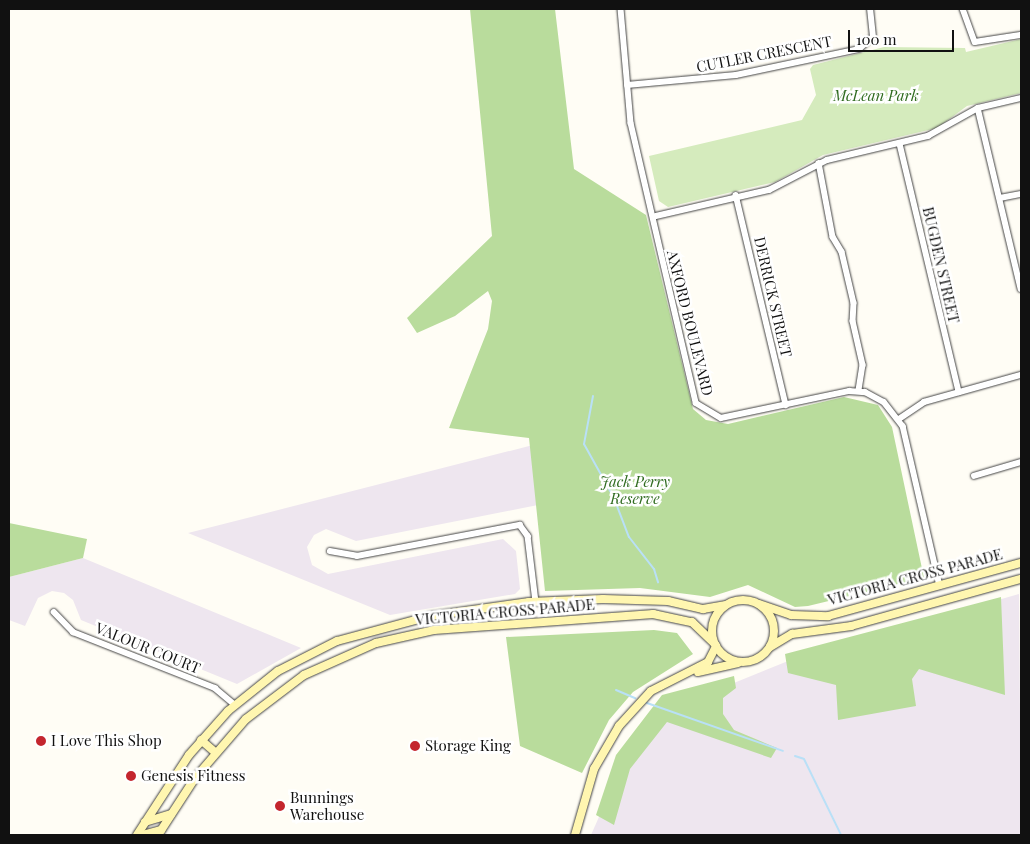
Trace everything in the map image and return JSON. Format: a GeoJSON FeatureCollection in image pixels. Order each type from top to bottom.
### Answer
{"type":"FeatureCollection","features":[{"type":"Feature","properties":{"kind":"main road","name":"VICTORIA CROSS PARADE"},"geometry":{"type":"LineString","coordinates":[[759,604],[791,615],[821,617],[1021,563]]}},
{"type":"Feature","properties":{"kind":"main road","name":"VICTORIA CROSS PARADE"},"geometry":{"type":"LineString","coordinates":[[770,647],[792,634],[851,626],[1021,579]]}},
{"type":"Feature","properties":{"kind":"main road"},"geometry":{"type":"LineString","coordinates":[[940,586],[944,601]]}},
{"type":"Feature","properties":{"kind":"main road","name":"VICTORIA CROSS PARADE"},"geometry":{"type":"LineString","coordinates":[[137,835],[201,740],[235,705],[278,671],[337,642],[430,616],[536,602],[659,600],[706,609],[725,605]]}},
{"type":"Feature","properties":{"kind":"main road"},"geometry":{"type":"LineString","coordinates":[[576,835],[594,769],[619,726],[651,691],[690,673],[710,660],[716,645],[715,620],[725,605],[741,600],[759,604],[773,624],[770,647],[755,660],[690,673]]}},
{"type":"Feature","properties":{"kind":"main road","name":"VICTORIA CROSS PARADE"},"geometry":{"type":"LineString","coordinates":[[160,833],[171,814],[215,752],[246,719],[304,675],[394,638],[434,630],[661,614],[699,626],[716,645]]}},
{"type":"Feature","properties":{"kind":"main road"},"geometry":{"type":"LineString","coordinates":[[716,645],[740,663]]}},
{"type":"Feature","properties":{"kind":"main road"},"geometry":{"type":"LineString","coordinates":[[201,740],[215,752]]}},
{"type":"Feature","properties":{"kind":"main road"},"geometry":{"type":"LineString","coordinates":[[145,822],[171,814]]}},
{"type":"Feature","properties":{"kind":"main road"},"geometry":{"type":"LineString","coordinates":[[142,835],[160,833]]}},
{"type":"Feature","properties":{"kind":"street","name":"AXFORD BOULEVARD"},"geometry":{"type":"LineString","coordinates":[[621,9],[627,85],[640,166],[656,216],[696,403],[721,418],[859,391]]}},
{"type":"Feature","properties":{"kind":"street","name":"CUTLER CRESCENT"},"geometry":{"type":"LineString","coordinates":[[627,85],[736,75],[860,48],[873,37],[870,9]]}},
{"type":"Feature","properties":{"kind":"street"},"geometry":{"type":"LineString","coordinates":[[963,9],[975,42],[1021,35]]}},
{"type":"Feature","properties":{"kind":"street"},"geometry":{"type":"LineString","coordinates":[[656,216],[736,195],[776,187],[819,163],[936,134],[978,108],[1021,98]]}},
{"type":"Feature","properties":{"kind":"street"},"geometry":{"type":"LineString","coordinates":[[978,108],[1021,286]]}},
{"type":"Feature","properties":{"kind":"street","name":"BUGDEN STREET"},"geometry":{"type":"LineString","coordinates":[[900,144],[959,392]]}},
{"type":"Feature","properties":{"kind":"street"},"geometry":{"type":"LineString","coordinates":[[819,163],[833,237],[842,252],[854,303],[853,321],[863,365],[859,391],[880,399],[900,419],[940,586]]}},
{"type":"Feature","properties":{"kind":"street"},"geometry":{"type":"LineString","coordinates":[[1000,198],[1021,194]]}},
{"type":"Feature","properties":{"kind":"street","name":"DERRICK STREET"},"geometry":{"type":"LineString","coordinates":[[736,195],[786,405]]}},
{"type":"Feature","properties":{"kind":"street"},"geometry":{"type":"LineString","coordinates":[[900,419],[924,402],[1021,375]]}},
{"type":"Feature","properties":{"kind":"street"},"geometry":{"type":"LineString","coordinates":[[974,476],[1021,462]]}},
{"type":"Feature","properties":{"kind":"street"},"geometry":{"type":"LineString","coordinates":[[330,551],[357,556],[520,525],[528,536],[536,602]]}},
{"type":"Feature","properties":{"kind":"street","name":"VALOUR COURT"},"geometry":{"type":"LineString","coordinates":[[54,612],[73,632],[215,688],[235,705]]}},
{"type":"Feature","properties":{"kind":"shaded area"},"geometry":{"type":"Polygon","coordinates":[[[533,445],[538,505],[356,541],[326,529],[314,535],[307,547],[312,565],[328,574],[503,539],[516,551],[520,589],[515,594],[390,615],[188,533],[533,445]]]}},
{"type":"Feature","properties":{"kind":"shaded area"},"geometry":{"type":"Polygon","coordinates":[[[83,558],[301,648],[237,684],[81,620],[73,600],[64,593],[52,591],[38,598],[25,626],[9,620],[9,577],[83,558]]]}},
{"type":"Feature","properties":{"kind":"shaded area"},"geometry":{"type":"Polygon","coordinates":[[[1019,594],[1021,835],[591,835],[629,749],[660,713],[793,659],[1019,594]]]}},
{"type":"Feature","properties":{"kind":"green space","name":"Jack Perry Reserve"},"geometry":{"type":"Polygon","coordinates":[[[470,9],[555,9],[574,169],[646,215],[693,409],[706,420],[728,424],[844,397],[878,405],[892,427],[924,578],[808,606],[795,607],[748,585],[710,597],[640,588],[545,591],[529,438],[449,428],[488,329],[492,301],[488,291],[455,316],[417,333],[407,318],[492,236],[470,9]]]}},
{"type":"Feature","properties":{"kind":"green space","name":"McLean Park"},"geometry":{"type":"Polygon","coordinates":[[[1021,39],[1021,93],[967,106],[937,128],[823,155],[775,182],[668,207],[659,201],[649,156],[802,120],[816,95],[810,69],[813,65],[884,47],[965,48],[966,52],[1021,39]]]}},
{"type":"Feature","properties":{"kind":"green space"},"geometry":{"type":"Polygon","coordinates":[[[9,523],[87,539],[83,558],[9,577],[9,523]]]}},
{"type":"Feature","properties":{"kind":"green space"},"geometry":{"type":"Polygon","coordinates":[[[1001,597],[1005,695],[919,669],[912,679],[916,706],[838,720],[836,685],[788,673],[785,654],[1001,597]]]}},
{"type":"Feature","properties":{"kind":"green space"},"geometry":{"type":"Polygon","coordinates":[[[654,630],[677,633],[693,654],[633,692],[609,720],[582,773],[520,746],[506,637],[654,630]]]}},
{"type":"Feature","properties":{"kind":"green space"},"geometry":{"type":"Polygon","coordinates":[[[734,676],[736,688],[723,698],[723,714],[734,730],[777,748],[771,758],[667,722],[630,769],[614,825],[596,815],[616,755],[662,695],[734,676]]]}},
{"type":"Feature","properties":{"kind":"waterway"},"geometry":{"type":"LineString","coordinates":[[593,396],[584,444],[614,498]]}},
{"type":"Feature","properties":{"kind":"waterway"},"geometry":{"type":"LineString","coordinates":[[617,506],[629,537],[654,569],[658,582]]}},
{"type":"Feature","properties":{"kind":"waterway"},"geometry":{"type":"LineString","coordinates":[[616,690],[635,698]]}},
{"type":"Feature","properties":{"kind":"waterway"},"geometry":{"type":"LineString","coordinates":[[647,703],[783,751]]}},
{"type":"Feature","properties":{"kind":"waterway"},"geometry":{"type":"LineString","coordinates":[[795,756],[804,759],[841,835]]}},
{"type":"Feature","properties":{"kind":"place","name":"I Love This Shop"},"geometry":{"type":"Point","coordinates":[41,741]}},
{"type":"Feature","properties":{"kind":"place","name":"Storage King"},"geometry":{"type":"Point","coordinates":[415,746]}},
{"type":"Feature","properties":{"kind":"place","name":"Genesis Fitness"},"geometry":{"type":"Point","coordinates":[131,776]}},
{"type":"Feature","properties":{"kind":"place","name":"Bunnings Warehouse"},"geometry":{"type":"Point","coordinates":[280,806]}}]}
